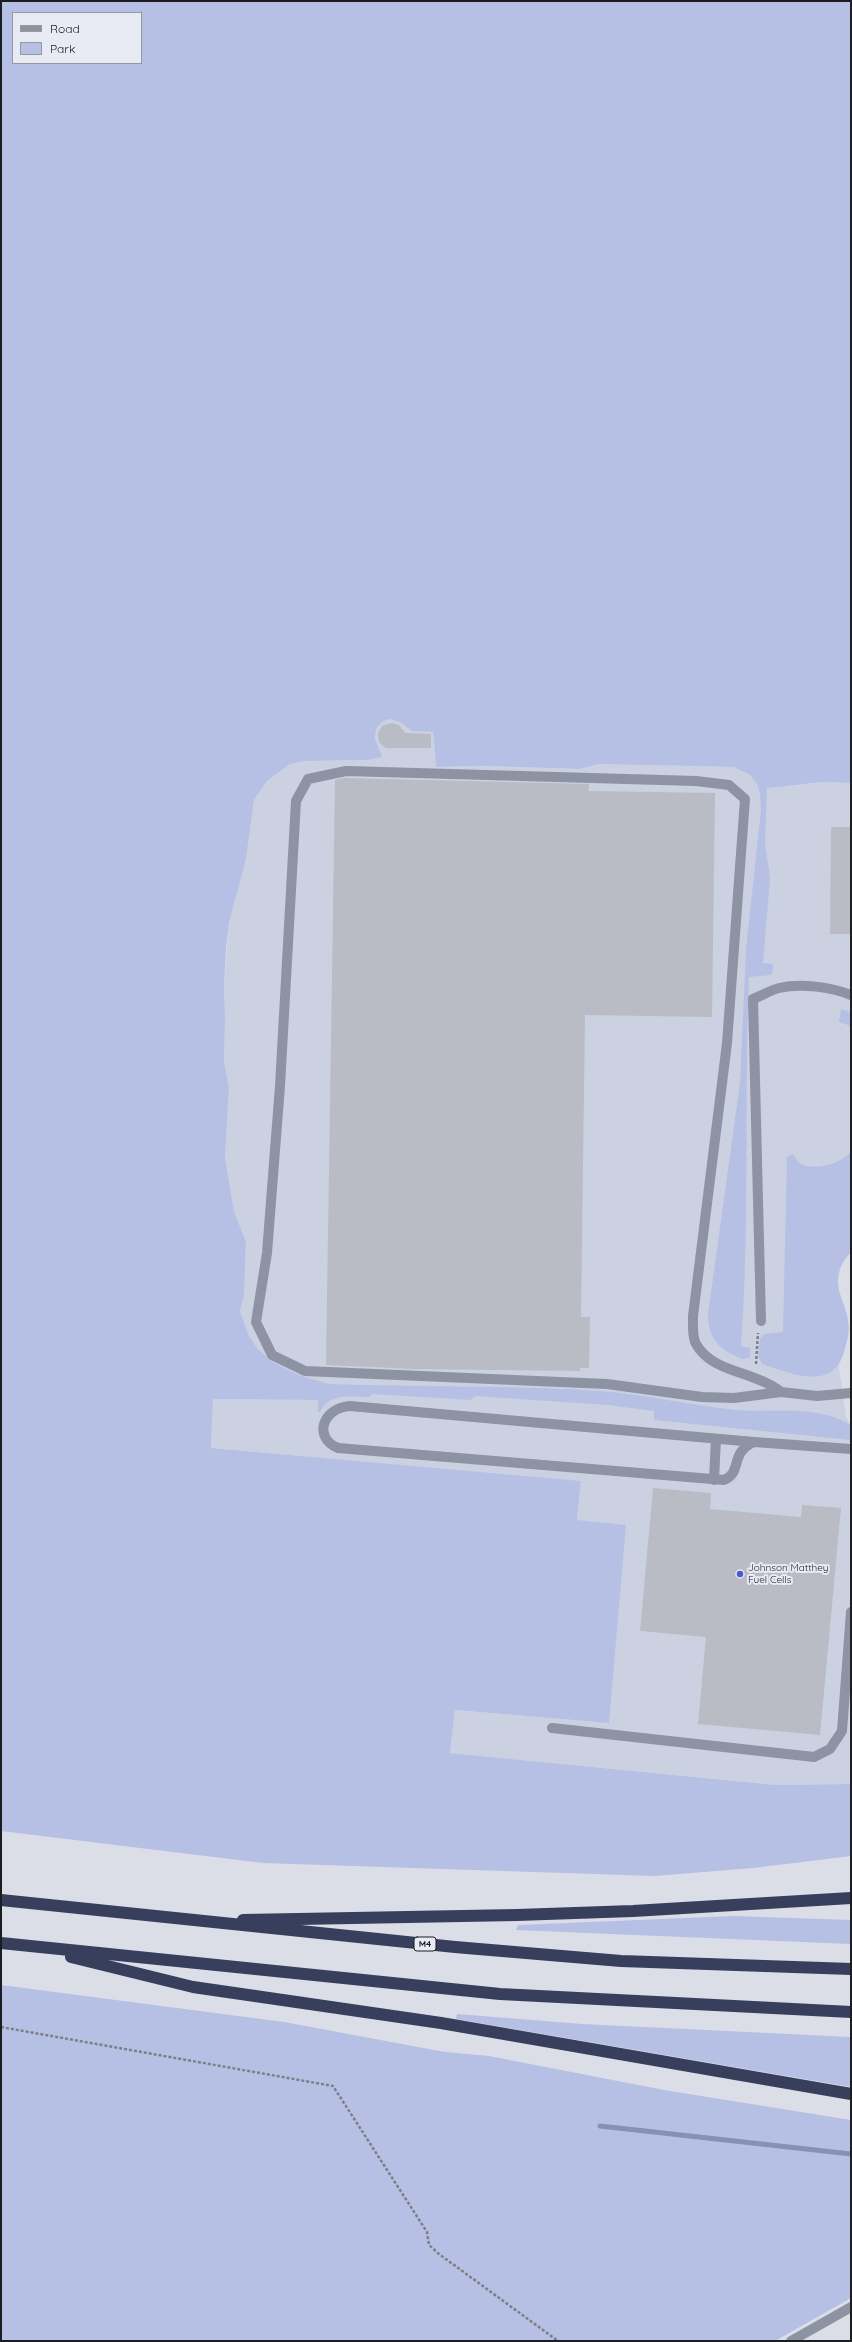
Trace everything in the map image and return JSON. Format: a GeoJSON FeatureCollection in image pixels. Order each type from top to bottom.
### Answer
{"type":"FeatureCollection","features":[{"type":"Feature","properties":{"kind":"highway","name":"M4"},"geometry":{"type":"LineString","coordinates":[[187,1921],[517,1915],[633,1911],[851,1898]]}},
{"type":"Feature","properties":{"kind":"highway","name":"M4"},"geometry":{"type":"LineString","coordinates":[[1,1900],[187,1921],[455,1948],[621,1961],[851,1969]]}},
{"type":"Feature","properties":{"kind":"highway"},"geometry":{"type":"LineString","coordinates":[[1,1943],[500,1994],[851,2012]]}},
{"type":"Feature","properties":{"kind":"highway"},"geometry":{"type":"LineString","coordinates":[[28,1946],[193,1987],[441,2023],[851,2094]]}},
{"type":"Feature","properties":{"kind":"street"},"geometry":{"type":"LineString","coordinates":[[782,1392],[771,1384],[723,1367],[707,1358],[695,1343],[693,1316],[727,1043],[745,799],[729,785],[696,781],[346,770],[308,779],[296,801],[280,1094],[267,1253],[256,1322],[272,1355],[305,1371],[607,1384],[702,1397],[734,1398],[782,1392],[817,1396],[851,1393]]}},
{"type":"Feature","properties":{"kind":"street"},"geometry":{"type":"LineString","coordinates":[[762,1321],[753,999],[779,988],[816,988],[839,990],[851,995]]}},
{"type":"Feature","properties":{"kind":"street"},"geometry":{"type":"LineString","coordinates":[[754,1442],[747,1445],[740,1452],[736,1461],[735,1473],[731,1478],[714,1480],[338,1448],[327,1441],[325,1429],[326,1419],[333,1410],[350,1406],[716,1439],[851,1449]]}},
{"type":"Feature","properties":{"kind":"street"},"geometry":{"type":"LineString","coordinates":[[714,1480],[716,1439]]}},
{"type":"Feature","properties":{"kind":"street"},"geometry":{"type":"LineString","coordinates":[[552,1728],[814,1757],[830,1749],[842,1731],[851,1612]]}},
{"type":"Feature","properties":{"kind":"street"},"geometry":{"type":"LineString","coordinates":[[791,2341],[851,2307]]}},
{"type":"Feature","properties":{"kind":"path"},"geometry":{"type":"LineString","coordinates":[[756,1378],[756,1342],[762,1321]]}},
{"type":"Feature","properties":{"kind":"path"},"geometry":{"type":"LineString","coordinates":[[1,2027],[333,2086],[427,2232],[429,2245],[438,2254],[558,2341]]}},
{"type":"Feature","properties":{"kind":"shaded area"},"geometry":{"type":"Polygon","coordinates":[[[389,719],[400,722],[412,731],[433,732],[436,767],[487,766],[580,769],[599,764],[734,767],[750,775],[807,784],[823,782],[851,783],[851,1252],[842,1263],[834,1295],[845,1333],[839,1368],[846,1417],[851,1425],[851,1784],[776,1785],[450,1753],[455,1710],[609,1723],[577,1520],[581,1482],[211,1448],[213,1399],[318,1400],[319,1381],[299,1375],[273,1362],[258,1349],[249,1336],[240,1311],[244,1296],[246,1242],[234,1211],[225,1158],[229,1088],[224,1061],[224,985],[229,923],[246,859],[254,800],[267,781],[290,764],[304,761],[367,760],[378,747],[375,739],[376,729],[382,722],[389,719]]]}},
{"type":"Feature","properties":{"kind":"green space"},"geometry":{"type":"Polygon","coordinates":[[[1,1],[851,1],[851,783],[823,782],[767,788],[765,843],[770,878],[763,963],[773,964],[773,972],[771,975],[749,977],[746,1208],[744,1300],[741,1346],[750,1348],[750,1357],[743,1359],[722,1348],[713,1337],[710,1330],[708,1314],[740,1083],[746,949],[761,810],[760,794],[757,784],[750,775],[734,767],[599,764],[580,769],[487,766],[436,767],[433,732],[412,731],[400,722],[389,719],[382,722],[376,729],[375,739],[382,757],[367,760],[304,761],[290,764],[267,781],[254,800],[246,859],[229,923],[226,948],[224,985],[224,1061],[229,1088],[225,1158],[234,1211],[246,1242],[244,1296],[240,1311],[249,1336],[258,1349],[273,1362],[299,1375],[329,1384],[533,1388],[601,1391],[736,1410],[810,1412],[838,1418],[851,1425],[851,1440],[654,1420],[654,1411],[608,1405],[475,1396],[471,1400],[372,1394],[370,1397],[348,1396],[335,1398],[329,1401],[320,1412],[318,1412],[318,1400],[213,1399],[211,1448],[581,1481],[577,1520],[626,1525],[609,1723],[455,1710],[450,1753],[776,1785],[851,1784],[851,1856],[753,1868],[655,1876],[263,1863],[1,1831],[1,1]]]}},
{"type":"Feature","properties":{"kind":"green space"},"geometry":{"type":"Polygon","coordinates":[[[841,1009],[851,1012],[851,1028],[848,1025],[839,1022],[841,1009]]]}},
{"type":"Feature","properties":{"kind":"green space"},"geometry":{"type":"Polygon","coordinates":[[[851,1151],[851,1252],[842,1264],[838,1279],[839,1290],[847,1316],[849,1331],[840,1362],[832,1371],[823,1375],[811,1377],[787,1372],[762,1364],[758,1356],[760,1338],[765,1334],[783,1332],[787,1157],[793,1154],[801,1164],[814,1167],[829,1165],[836,1162],[851,1151]]]}},
{"type":"Feature","properties":{"kind":"green space"},"geometry":{"type":"Polygon","coordinates":[[[734,1916],[851,1920],[851,1944],[516,1930],[518,1925],[734,1916]]]}},
{"type":"Feature","properties":{"kind":"green space"},"geometry":{"type":"Polygon","coordinates":[[[1,1985],[284,2022],[445,2052],[489,2056],[664,2090],[851,2120],[851,2298],[775,2341],[1,2341],[1,1985]]]}},
{"type":"Feature","properties":{"kind":"green space"},"geometry":{"type":"Polygon","coordinates":[[[457,2014],[582,2024],[851,2037],[851,2087],[456,2019],[457,2014]]]}},
{"type":"Feature","properties":{"kind":"building"},"geometry":{"type":"Polygon","coordinates":[[[391,723],[399,725],[405,733],[431,734],[431,748],[386,748],[379,742],[378,734],[382,726],[391,723]]]}},
{"type":"Feature","properties":{"kind":"building"},"geometry":{"type":"Polygon","coordinates":[[[344,778],[589,784],[589,791],[715,793],[712,1017],[585,1015],[581,1317],[590,1317],[589,1368],[580,1368],[580,1371],[415,1369],[326,1365],[335,780],[344,778]]]}},
{"type":"Feature","properties":{"kind":"building"},"geometry":{"type":"Polygon","coordinates":[[[831,827],[851,827],[851,934],[830,934],[831,827]]]}},
{"type":"Feature","properties":{"kind":"building","name":"Johnson Matthey Fuel Cells"},"geometry":{"type":"Polygon","coordinates":[[[653,1488],[711,1493],[710,1509],[801,1517],[802,1505],[841,1508],[820,1735],[698,1724],[706,1637],[640,1631],[653,1488]]]}},
{"type":"Feature","properties":{"kind":"waterway"},"geometry":{"type":"LineString","coordinates":[[600,2126],[851,2154]]}},
{"type":"Feature","properties":{"kind":"place","name":"Johnson Matthey Fuel Cells"},"geometry":{"type":"Point","coordinates":[740,1574]}}]}
